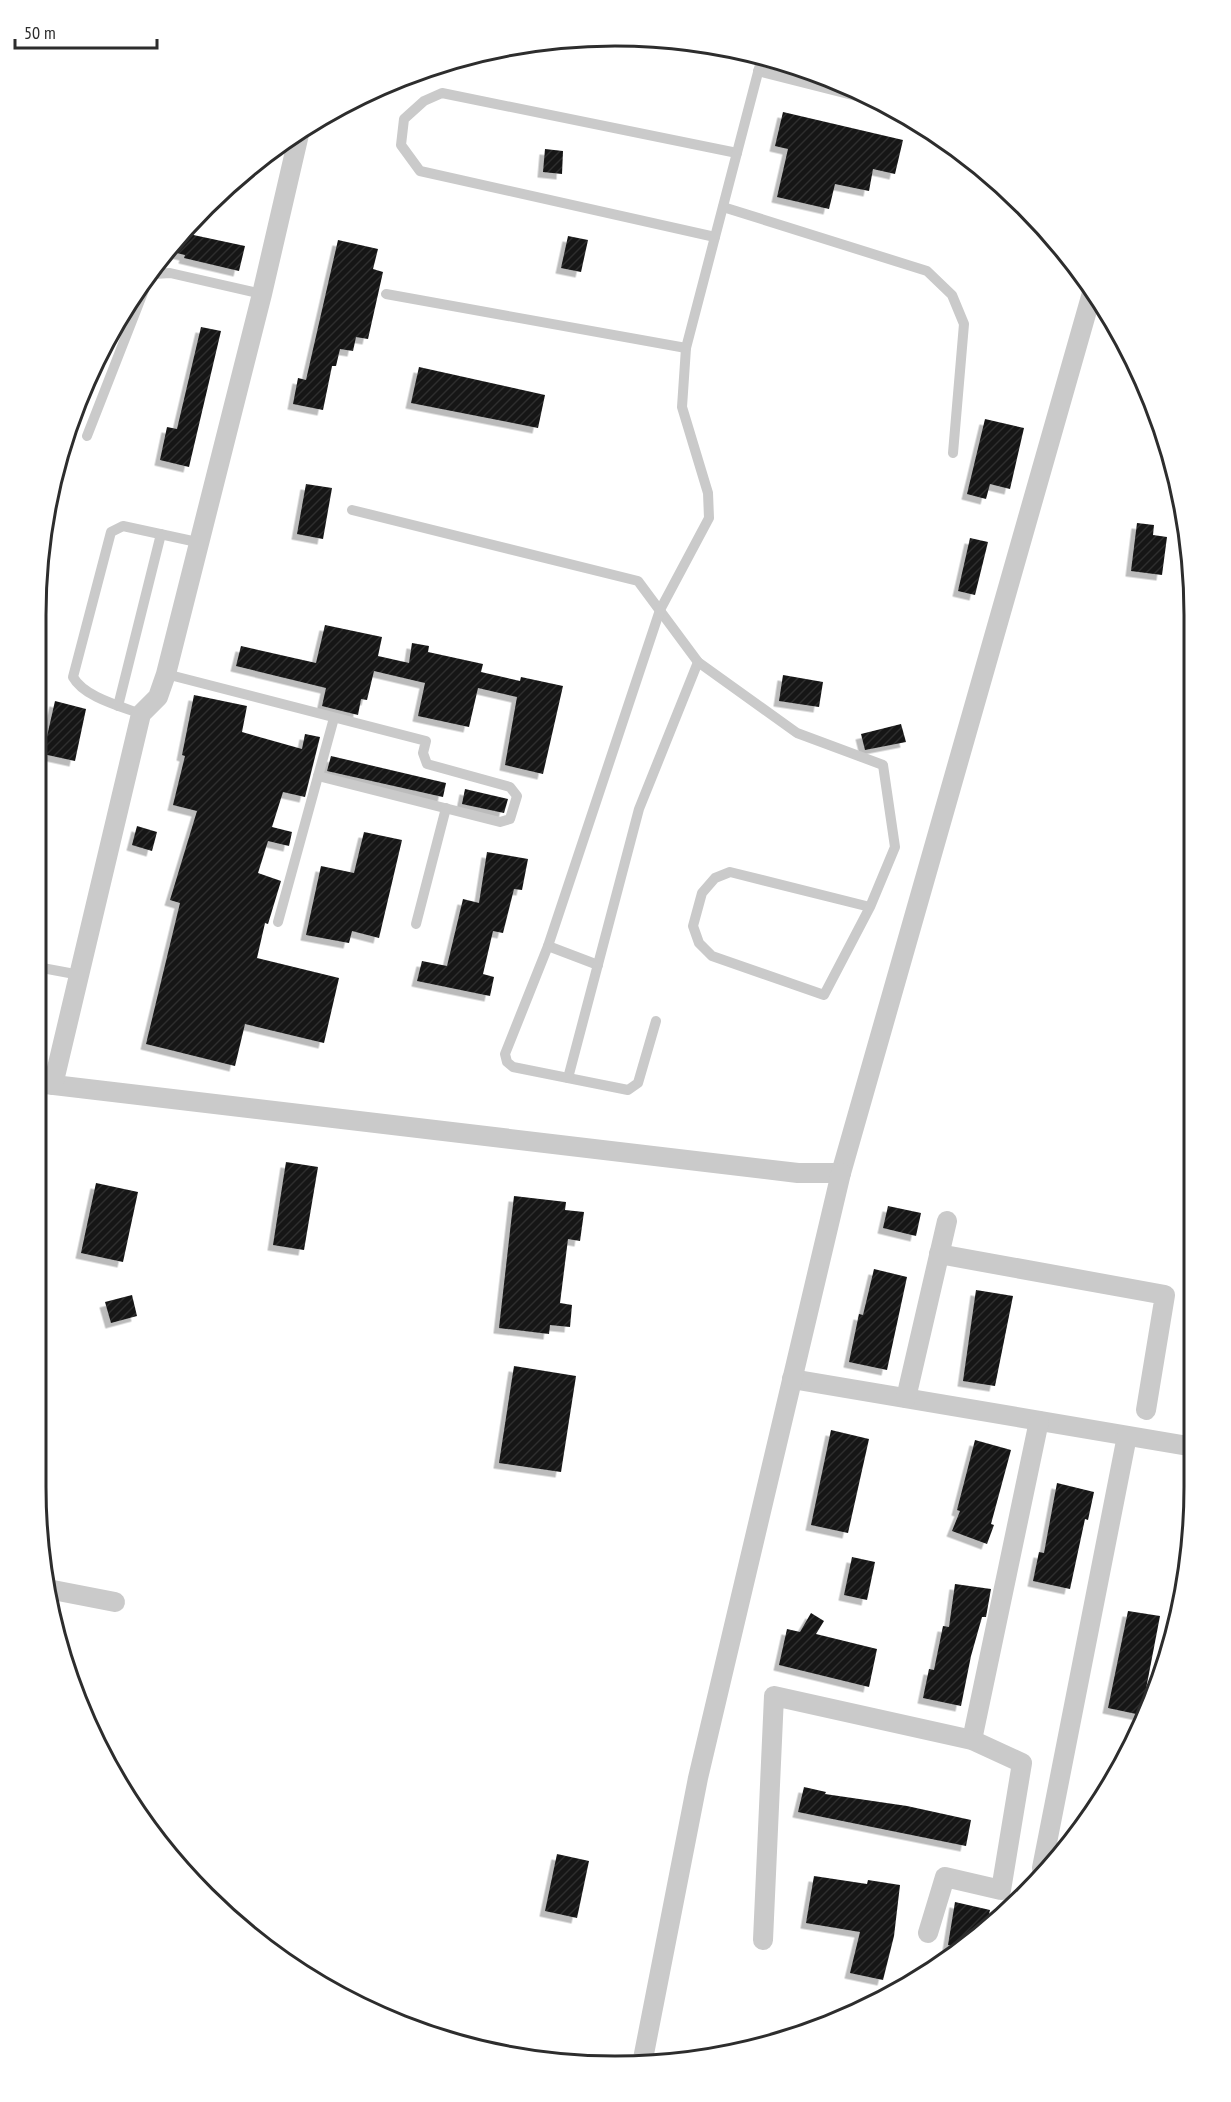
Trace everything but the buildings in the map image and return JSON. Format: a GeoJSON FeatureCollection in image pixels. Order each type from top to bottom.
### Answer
{"type":"FeatureCollection","features":[{"type":"Feature","properties":{"kind":"street"},"geometry":{"type":"LineString","coordinates":[[46,1081],[80,975],[141,714],[158,697],[166,674],[197,542],[262,294],[297,144]]}},
{"type":"Feature","properties":{"kind":"street"},"geometry":{"type":"LineString","coordinates":[[644,2054],[698,1778],[841,1173],[1090,300]]}},
{"type":"Feature","properties":{"kind":"street"},"geometry":{"type":"LineString","coordinates":[[46,1084],[798,1173],[841,1173]]}},
{"type":"Feature","properties":{"kind":"street"},"geometry":{"type":"LineString","coordinates":[[906,1398],[947,1221]]}},
{"type":"Feature","properties":{"kind":"street"},"geometry":{"type":"LineString","coordinates":[[939,1254],[1166,1294],[1146,1410]]}},
{"type":"Feature","properties":{"kind":"street"},"geometry":{"type":"LineString","coordinates":[[792,1379],[1184,1445]]}},
{"type":"Feature","properties":{"kind":"street"},"geometry":{"type":"LineString","coordinates":[[972,1740],[1039,1421]]}},
{"type":"Feature","properties":{"kind":"street"},"geometry":{"type":"LineString","coordinates":[[1043,1862],[1127,1436]]}},
{"type":"Feature","properties":{"kind":"street"},"geometry":{"type":"LineString","coordinates":[[56,1591],[115,1602]]}},
{"type":"Feature","properties":{"kind":"street"},"geometry":{"type":"LineString","coordinates":[[763,1940],[774,1695],[972,1740],[1022,1763],[1001,1890],[945,1877],[928,1933]]}},
{"type":"Feature","properties":{"kind":"lane"},"geometry":{"type":"LineString","coordinates":[[656,1021],[638,1083],[628,1090],[513,1067],[507,1062],[506,1054],[548,946],[660,610],[709,518],[708,493],[682,407],[686,348],[760,65]]}},
{"type":"Feature","properties":{"kind":"lane"},"geometry":{"type":"LineString","coordinates":[[759,71],[833,90]]}},
{"type":"Feature","properties":{"kind":"lane"},"geometry":{"type":"LineString","coordinates":[[715,237],[420,171],[401,145],[404,119],[424,101],[442,93],[737,153]]}},
{"type":"Feature","properties":{"kind":"lane"},"geometry":{"type":"LineString","coordinates":[[723,207],[927,272],[952,294],[964,324],[953,453]]}},
{"type":"Feature","properties":{"kind":"lane"},"geometry":{"type":"LineString","coordinates":[[161,274],[170,273],[262,294]]}},
{"type":"Feature","properties":{"kind":"lane"},"geometry":{"type":"LineString","coordinates":[[386,294],[686,348]]}},
{"type":"Feature","properties":{"kind":"lane"},"geometry":{"type":"LineString","coordinates":[[87,436],[138,306]]}},
{"type":"Feature","properties":{"kind":"lane"},"geometry":{"type":"LineString","coordinates":[[352,510],[638,581],[698,662],[797,733],[882,765],[895,847],[870,907],[825,995],[712,956],[699,943],[693,926],[702,893],[715,878],[730,872],[870,907]]}},
{"type":"Feature","properties":{"kind":"lane"},"geometry":{"type":"LineString","coordinates":[[141,714],[118,706],[78,685],[73,676],[111,532],[123,526],[197,542]]}},
{"type":"Feature","properties":{"kind":"lane"},"geometry":{"type":"LineString","coordinates":[[118,706],[161,534]]}},
{"type":"Feature","properties":{"kind":"lane"},"geometry":{"type":"LineString","coordinates":[[568,1078],[639,809],[698,662]]}},
{"type":"Feature","properties":{"kind":"lane"},"geometry":{"type":"LineString","coordinates":[[166,674],[426,741],[423,753],[427,764],[510,788],[517,796],[510,819],[500,822],[318,776]]}},
{"type":"Feature","properties":{"kind":"lane"},"geometry":{"type":"LineString","coordinates":[[278,922],[334,718]]}},
{"type":"Feature","properties":{"kind":"lane"},"geometry":{"type":"LineString","coordinates":[[416,924],[446,808]]}},
{"type":"Feature","properties":{"kind":"lane"},"geometry":{"type":"LineString","coordinates":[[548,946],[598,965]]}},
{"type":"Feature","properties":{"kind":"lane"},"geometry":{"type":"LineString","coordinates":[[46,969],[80,975]]}}]}
